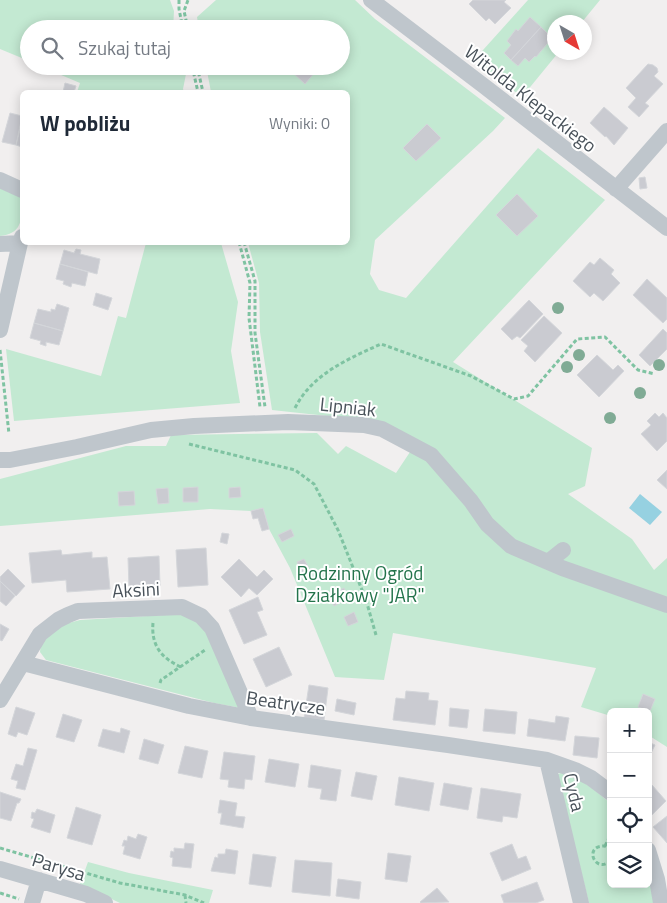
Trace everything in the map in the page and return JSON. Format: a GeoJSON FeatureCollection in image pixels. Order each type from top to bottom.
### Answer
{"type":"FeatureCollection","features":[{"type":"Feature","properties":{"kind":"street","name":"Witolda Klepackiego"},"geometry":{"type":"LineString","coordinates":[[371,0],[667,228]]}},
{"type":"Feature","properties":{"kind":"street"},"geometry":{"type":"LineString","coordinates":[[616,189],[667,131]]}},
{"type":"Feature","properties":{"kind":"street"},"geometry":{"type":"LineString","coordinates":[[0,180],[20,189]]}},
{"type":"Feature","properties":{"kind":"street"},"geometry":{"type":"LineString","coordinates":[[0,244],[20,240]]}},
{"type":"Feature","properties":{"kind":"street"},"geometry":{"type":"LineString","coordinates":[[0,330],[20,244]]}},
{"type":"Feature","properties":{"kind":"street","name":"Lipniak"},"geometry":{"type":"LineString","coordinates":[[0,460],[10,460],[77,447],[151,430],[264,422],[364,425],[382,429],[430,455],[471,501],[487,524],[511,546],[548,562],[667,605]]}},
{"type":"Feature","properties":{"kind":"street"},"geometry":{"type":"LineString","coordinates":[[548,562],[563,550]]}},
{"type":"Feature","properties":{"kind":"street","name":"Aksini"},"geometry":{"type":"LineString","coordinates":[[0,700],[40,634],[58,620],[78,611],[182,607],[201,616],[212,628],[251,718]]}},
{"type":"Feature","properties":{"kind":"street","name":"Beatrycze"},"geometry":{"type":"LineString","coordinates":[[23,663],[188,706],[251,718],[547,760]]}},
{"type":"Feature","properties":{"kind":"street","name":"Cyda"},"geometry":{"type":"LineString","coordinates":[[547,760],[575,770],[591,778],[607,790]]}},
{"type":"Feature","properties":{"kind":"street","name":"Cyda"},"geometry":{"type":"LineString","coordinates":[[547,760],[580,903]]}},
{"type":"Feature","properties":{"kind":"street"},"geometry":{"type":"LineString","coordinates":[[652,862],[657,878],[661,903]]}},
{"type":"Feature","properties":{"kind":"street","name":"Parysa"},"geometry":{"type":"LineString","coordinates":[[0,869],[86,894],[105,903]]}},
{"type":"Feature","properties":{"kind":"street"},"geometry":{"type":"LineString","coordinates":[[32,903],[39,880]]}},
{"type":"Feature","properties":{"kind":"path"},"geometry":{"type":"LineString","coordinates":[[179,0],[178,9],[181,20]]}},
{"type":"Feature","properties":{"kind":"path"},"geometry":{"type":"LineString","coordinates":[[186,20],[184,11],[188,0]]}},
{"type":"Feature","properties":{"kind":"path"},"geometry":{"type":"LineString","coordinates":[[194,75],[198,90]]}},
{"type":"Feature","properties":{"kind":"path"},"geometry":{"type":"LineString","coordinates":[[199,75],[203,90]]}},
{"type":"Feature","properties":{"kind":"path"},"geometry":{"type":"LineString","coordinates":[[240,245],[250,283],[250,333],[264,422]]}},
{"type":"Feature","properties":{"kind":"path"},"geometry":{"type":"LineString","coordinates":[[245,245],[254,282],[255,332],[264,422]]}},
{"type":"Feature","properties":{"kind":"path"},"geometry":{"type":"LineString","coordinates":[[288,422],[301,396],[322,374],[350,358],[381,344],[471,376],[514,399],[528,396],[577,339],[605,337],[638,370],[655,374]]}},
{"type":"Feature","properties":{"kind":"path"},"geometry":{"type":"LineString","coordinates":[[0,350],[9,434]]}},
{"type":"Feature","properties":{"kind":"path"},"geometry":{"type":"LineString","coordinates":[[187,443],[295,470],[314,484],[338,530],[366,600],[376,635]]}},
{"type":"Feature","properties":{"kind":"path"},"geometry":{"type":"LineString","coordinates":[[154,607],[152,631],[157,646],[162,656],[181,667]]}},
{"type":"Feature","properties":{"kind":"path"},"geometry":{"type":"LineString","coordinates":[[156,698],[161,680],[219,643]]}},
{"type":"Feature","properties":{"kind":"path"},"geometry":{"type":"LineString","coordinates":[[607,842],[605,846],[596,848],[593,853],[593,859],[600,865],[607,864]]}},
{"type":"Feature","properties":{"kind":"path"},"geometry":{"type":"LineString","coordinates":[[0,848],[120,883],[185,895],[204,903]]}},
{"type":"Feature","properties":{"kind":"path"},"geometry":{"type":"LineString","coordinates":[[185,895],[186,903]]}},
{"type":"Feature","properties":{"kind":"green space"},"geometry":{"type":"Polygon","coordinates":[[[0,0],[170,0],[174,11],[174,20],[20,20],[20,57],[0,49],[0,0]]]}},
{"type":"Feature","properties":{"kind":"green space","name":"Rodzinny Ogród Działkowy \"JAR\""},"geometry":{"type":"Polygon","coordinates":[[[216,0],[355,0],[375,19],[505,118],[375,240],[370,274],[379,290],[406,298],[538,148],[605,200],[453,362],[592,448],[585,486],[568,494],[632,539],[654,570],[667,558],[667,747],[652,738],[652,708],[607,708],[607,715],[581,707],[596,668],[393,633],[384,680],[335,677],[290,568],[269,529],[263,508],[251,511],[210,509],[0,526],[0,479],[126,446],[166,446],[171,435],[317,433],[338,454],[346,446],[396,473],[418,440],[364,420],[272,410],[260,332],[259,283],[249,245],[350,245],[350,90],[211,90],[208,75],[350,75],[350,20],[198,20],[197,17],[216,0]]]}},
{"type":"Feature","properties":{"kind":"green space"},"geometry":{"type":"Polygon","coordinates":[[[528,0],[600,0],[588,15],[547,15],[547,60],[552,60],[522,97],[474,60],[528,0]]]}},
{"type":"Feature","properties":{"kind":"green space"},"geometry":{"type":"Polygon","coordinates":[[[61,75],[186,75],[183,90],[78,90],[80,83],[61,75]]]}},
{"type":"Feature","properties":{"kind":"green space"},"geometry":{"type":"Polygon","coordinates":[[[0,186],[20,196],[20,223],[14,232],[0,236],[0,186]]]}},
{"type":"Feature","properties":{"kind":"green space"},"geometry":{"type":"Polygon","coordinates":[[[145,245],[222,245],[238,302],[231,351],[240,403],[14,421],[6,349],[101,376],[118,316],[126,318],[145,245]]]}},
{"type":"Feature","properties":{"kind":"green space"},"geometry":{"type":"Polygon","coordinates":[[[181,614],[204,624],[241,708],[214,703],[46,660],[40,652],[41,643],[61,625],[80,620],[181,614]]]}},
{"type":"Feature","properties":{"kind":"green space"},"geometry":{"type":"Polygon","coordinates":[[[560,773],[567,774],[580,780],[607,801],[607,888],[651,888],[654,903],[589,903],[557,775],[560,773]]]}},
{"type":"Feature","properties":{"kind":"green space"},"geometry":{"type":"Polygon","coordinates":[[[88,862],[129,873],[213,890],[209,903],[120,903],[80,884],[88,862]]]}},
{"type":"Feature","properties":{"kind":"water"},"geometry":{"type":"Polygon","coordinates":[[[640,494],[662,512],[650,525],[629,508],[640,494]]]}},
{"type":"Feature","properties":{"kind":"building"},"geometry":{"type":"Polygon","coordinates":[[[473,0],[506,0],[504,2],[511,8],[495,24],[489,18],[486,21],[469,4],[473,0]]]}},
{"type":"Feature","properties":{"kind":"building"},"geometry":{"type":"Polygon","coordinates":[[[530,17],[541,27],[511,60],[504,53],[511,45],[507,41],[516,29],[518,31],[530,17]]]}},
{"type":"Feature","properties":{"kind":"building"},"geometry":{"type":"Polygon","coordinates":[[[541,27],[547,33],[547,44],[536,57],[529,62],[525,58],[518,66],[511,60],[541,27]]]}},
{"type":"Feature","properties":{"kind":"building"},"geometry":{"type":"Polygon","coordinates":[[[648,64],[657,68],[658,72],[654,76],[663,84],[645,103],[649,106],[639,117],[628,107],[636,98],[626,88],[648,64]]]}},
{"type":"Feature","properties":{"kind":"building"},"geometry":{"type":"Polygon","coordinates":[[[295,75],[312,75],[305,84],[295,75]]]}},
{"type":"Feature","properties":{"kind":"building"},"geometry":{"type":"Polygon","coordinates":[[[65,83],[76,86],[75,90],[63,90],[65,83]]]}},
{"type":"Feature","properties":{"kind":"building"},"geometry":{"type":"Polygon","coordinates":[[[604,107],[628,128],[614,145],[590,123],[604,107]]]}},
{"type":"Feature","properties":{"kind":"building"},"geometry":{"type":"Polygon","coordinates":[[[10,113],[20,116],[16,145],[2,142],[10,113]]]}},
{"type":"Feature","properties":{"kind":"building"},"geometry":{"type":"Polygon","coordinates":[[[427,124],[441,138],[416,161],[403,148],[427,124]]]}},
{"type":"Feature","properties":{"kind":"building"},"geometry":{"type":"Polygon","coordinates":[[[20,130],[20,146],[16,145],[20,130]]]}},
{"type":"Feature","properties":{"kind":"building"},"geometry":{"type":"Polygon","coordinates":[[[645,177],[647,188],[640,189],[639,178],[645,177]]]}},
{"type":"Feature","properties":{"kind":"building"},"geometry":{"type":"Polygon","coordinates":[[[517,194],[538,216],[517,236],[496,215],[517,194]]]}},
{"type":"Feature","properties":{"kind":"building"},"geometry":{"type":"Polygon","coordinates":[[[76,249],[81,250],[80,254],[100,259],[97,274],[60,264],[64,250],[74,253],[76,249]]]}},
{"type":"Feature","properties":{"kind":"building"},"geometry":{"type":"Polygon","coordinates":[[[600,258],[614,270],[611,274],[620,283],[603,301],[594,293],[590,297],[573,281],[590,262],[594,265],[600,258]]]}},
{"type":"Feature","properties":{"kind":"building"},"geometry":{"type":"Polygon","coordinates":[[[60,264],[88,272],[85,286],[72,283],[71,287],[63,284],[64,281],[56,279],[60,264]]]}},
{"type":"Feature","properties":{"kind":"building"},"geometry":{"type":"Polygon","coordinates":[[[647,279],[667,298],[667,319],[663,323],[633,295],[647,279]]]}},
{"type":"Feature","properties":{"kind":"building"},"geometry":{"type":"Polygon","coordinates":[[[96,293],[112,298],[108,310],[93,305],[96,293]]]}},
{"type":"Feature","properties":{"kind":"building"},"geometry":{"type":"Polygon","coordinates":[[[529,300],[543,314],[520,338],[517,336],[512,340],[501,329],[529,300]]]}},
{"type":"Feature","properties":{"kind":"building"},"geometry":{"type":"Polygon","coordinates":[[[57,304],[69,308],[63,331],[34,323],[38,309],[51,312],[51,309],[55,310],[57,304]]]}},
{"type":"Feature","properties":{"kind":"building"},"geometry":{"type":"Polygon","coordinates":[[[544,316],[562,333],[535,362],[524,351],[528,346],[521,340],[544,316]]]}},
{"type":"Feature","properties":{"kind":"building"},"geometry":{"type":"Polygon","coordinates":[[[34,323],[63,331],[59,345],[46,342],[46,346],[40,344],[41,341],[30,338],[34,323]]]}},
{"type":"Feature","properties":{"kind":"building"},"geometry":{"type":"Polygon","coordinates":[[[663,329],[667,333],[667,349],[650,366],[639,355],[663,329]]]}},
{"type":"Feature","properties":{"kind":"building"},"geometry":{"type":"Polygon","coordinates":[[[597,355],[613,370],[618,365],[624,371],[599,397],[577,375],[597,355]]]}},
{"type":"Feature","properties":{"kind":"building"},"geometry":{"type":"Polygon","coordinates":[[[655,413],[659,417],[663,413],[667,418],[667,441],[657,451],[641,434],[651,425],[647,421],[655,413]]]}},
{"type":"Feature","properties":{"kind":"building"},"geometry":{"type":"Polygon","coordinates":[[[667,470],[667,489],[657,480],[667,470]]]}},
{"type":"Feature","properties":{"kind":"building"},"geometry":{"type":"Polygon","coordinates":[[[198,487],[198,502],[183,502],[183,488],[198,487]]]}},
{"type":"Feature","properties":{"kind":"building"},"geometry":{"type":"Polygon","coordinates":[[[240,487],[241,497],[229,498],[229,488],[240,487]]]}},
{"type":"Feature","properties":{"kind":"building"},"geometry":{"type":"Polygon","coordinates":[[[168,488],[169,503],[158,504],[156,489],[168,488]]]}},
{"type":"Feature","properties":{"kind":"building"},"geometry":{"type":"Polygon","coordinates":[[[134,491],[135,505],[119,506],[118,492],[134,491]]]}},
{"type":"Feature","properties":{"kind":"building"},"geometry":{"type":"Polygon","coordinates":[[[263,508],[269,529],[262,531],[258,518],[253,519],[251,511],[263,508]]]}},
{"type":"Feature","properties":{"kind":"building"},"geometry":{"type":"Polygon","coordinates":[[[291,529],[294,536],[282,542],[278,535],[291,529]]]}},
{"type":"Feature","properties":{"kind":"building"},"geometry":{"type":"Polygon","coordinates":[[[222,533],[229,534],[227,544],[220,542],[222,533]]]}},
{"type":"Feature","properties":{"kind":"building"},"geometry":{"type":"Polygon","coordinates":[[[206,548],[208,585],[178,587],[176,550],[206,548]]]}},
{"type":"Feature","properties":{"kind":"building"},"geometry":{"type":"Polygon","coordinates":[[[61,550],[62,555],[92,552],[92,558],[107,557],[110,589],[67,592],[66,580],[32,583],[29,553],[61,550]]]}},
{"type":"Feature","properties":{"kind":"building"},"geometry":{"type":"Polygon","coordinates":[[[159,556],[160,586],[129,587],[128,558],[159,556]]]}},
{"type":"Feature","properties":{"kind":"building"},"geometry":{"type":"Polygon","coordinates":[[[239,559],[257,577],[264,570],[273,579],[257,595],[249,588],[241,597],[221,577],[239,559]]]}},
{"type":"Feature","properties":{"kind":"building"},"geometry":{"type":"Polygon","coordinates":[[[304,559],[309,568],[302,572],[297,562],[304,559]]]}},
{"type":"Feature","properties":{"kind":"building"},"geometry":{"type":"Polygon","coordinates":[[[8,569],[25,586],[16,596],[0,581],[0,577],[8,569]]]}},
{"type":"Feature","properties":{"kind":"building"},"geometry":{"type":"Polygon","coordinates":[[[0,581],[15,596],[6,606],[0,601],[0,581]]]}},
{"type":"Feature","properties":{"kind":"building"},"geometry":{"type":"Polygon","coordinates":[[[344,588],[349,598],[334,606],[328,596],[344,588]]]}},
{"type":"Feature","properties":{"kind":"building"},"geometry":{"type":"Polygon","coordinates":[[[258,597],[263,610],[257,612],[267,635],[244,644],[229,610],[258,597]]]}},
{"type":"Feature","properties":{"kind":"building"},"geometry":{"type":"Polygon","coordinates":[[[354,612],[358,622],[348,626],[344,617],[354,612]]]}},
{"type":"Feature","properties":{"kind":"building"},"geometry":{"type":"Polygon","coordinates":[[[0,624],[9,629],[2,641],[0,640],[0,624]]]}},
{"type":"Feature","properties":{"kind":"building"},"geometry":{"type":"Polygon","coordinates":[[[279,647],[292,675],[266,687],[253,659],[279,647]]]}},
{"type":"Feature","properties":{"kind":"building"},"geometry":{"type":"Polygon","coordinates":[[[309,685],[328,688],[324,720],[304,718],[309,685]]]}},
{"type":"Feature","properties":{"kind":"building"},"geometry":{"type":"Polygon","coordinates":[[[406,691],[429,693],[428,700],[438,701],[435,725],[393,720],[396,698],[405,699],[406,691]]]}},
{"type":"Feature","properties":{"kind":"building"},"geometry":{"type":"Polygon","coordinates":[[[643,694],[655,699],[651,708],[638,707],[643,694]]]}},
{"type":"Feature","properties":{"kind":"building"},"geometry":{"type":"Polygon","coordinates":[[[337,699],[356,703],[354,715],[335,711],[337,699]]]}},
{"type":"Feature","properties":{"kind":"building"},"geometry":{"type":"Polygon","coordinates":[[[16,707],[35,713],[27,735],[18,732],[16,737],[8,734],[16,707]]]}},
{"type":"Feature","properties":{"kind":"building"},"geometry":{"type":"Polygon","coordinates":[[[450,708],[469,710],[467,728],[449,726],[450,708]]]}},
{"type":"Feature","properties":{"kind":"building"},"geometry":{"type":"Polygon","coordinates":[[[485,709],[517,712],[515,734],[483,731],[485,709]]]}},
{"type":"Feature","properties":{"kind":"building"},"geometry":{"type":"Polygon","coordinates":[[[63,714],[82,720],[74,742],[56,737],[63,714]]]}},
{"type":"Feature","properties":{"kind":"building"},"geometry":{"type":"Polygon","coordinates":[[[556,716],[569,718],[565,741],[527,736],[529,719],[555,723],[556,716]]]}},
{"type":"Feature","properties":{"kind":"building"},"geometry":{"type":"Polygon","coordinates":[[[121,728],[130,731],[124,753],[98,746],[103,729],[120,733],[121,728]]]}},
{"type":"Feature","properties":{"kind":"building"},"geometry":{"type":"Polygon","coordinates":[[[575,736],[599,738],[597,758],[573,755],[575,736]]]}},
{"type":"Feature","properties":{"kind":"building"},"geometry":{"type":"Polygon","coordinates":[[[144,739],[164,745],[158,764],[139,759],[144,739]]]}},
{"type":"Feature","properties":{"kind":"building"},"geometry":{"type":"Polygon","coordinates":[[[185,746],[208,751],[202,778],[178,773],[185,746]]]}},
{"type":"Feature","properties":{"kind":"building"},"geometry":{"type":"Polygon","coordinates":[[[28,748],[37,750],[25,790],[16,788],[18,781],[11,779],[16,764],[23,766],[28,748]]]}},
{"type":"Feature","properties":{"kind":"building"},"geometry":{"type":"Polygon","coordinates":[[[224,752],[255,756],[252,780],[245,779],[244,789],[228,787],[229,780],[220,779],[224,752]]]}},
{"type":"Feature","properties":{"kind":"building"},"geometry":{"type":"Polygon","coordinates":[[[269,759],[299,764],[295,787],[265,782],[269,759]]]}},
{"type":"Feature","properties":{"kind":"building"},"geometry":{"type":"Polygon","coordinates":[[[311,765],[341,770],[336,801],[320,799],[322,789],[308,787],[311,765]]]}},
{"type":"Feature","properties":{"kind":"building"},"geometry":{"type":"Polygon","coordinates":[[[356,772],[377,776],[372,800],[351,796],[356,772]]]}},
{"type":"Feature","properties":{"kind":"building"},"geometry":{"type":"Polygon","coordinates":[[[399,777],[434,783],[429,811],[395,805],[399,777]]]}},
{"type":"Feature","properties":{"kind":"building"},"geometry":{"type":"Polygon","coordinates":[[[444,783],[472,788],[468,810],[440,805],[444,783]]]}},
{"type":"Feature","properties":{"kind":"building"},"geometry":{"type":"Polygon","coordinates":[[[652,785],[666,801],[652,815],[652,785]]]}},
{"type":"Feature","properties":{"kind":"building"},"geometry":{"type":"Polygon","coordinates":[[[481,788],[521,794],[517,818],[503,816],[502,822],[477,818],[481,788]]]}},
{"type":"Feature","properties":{"kind":"building"},"geometry":{"type":"Polygon","coordinates":[[[0,792],[21,799],[17,803],[11,821],[0,818],[0,792]]]}},
{"type":"Feature","properties":{"kind":"building"},"geometry":{"type":"Polygon","coordinates":[[[220,800],[237,803],[235,816],[245,817],[243,828],[220,824],[222,813],[218,813],[220,800]]]}},
{"type":"Feature","properties":{"kind":"building"},"geometry":{"type":"Polygon","coordinates":[[[76,807],[101,815],[92,845],[67,838],[76,807]]]}},
{"type":"Feature","properties":{"kind":"building"},"geometry":{"type":"Polygon","coordinates":[[[37,809],[55,815],[50,833],[31,827],[34,819],[31,818],[32,812],[35,813],[37,809]]]}},
{"type":"Feature","properties":{"kind":"building"},"geometry":{"type":"Polygon","coordinates":[[[667,816],[667,843],[653,827],[667,816]]]}},
{"type":"Feature","properties":{"kind":"building"},"geometry":{"type":"Polygon","coordinates":[[[138,834],[147,837],[140,859],[123,854],[125,846],[122,846],[124,840],[127,841],[128,836],[136,839],[138,834]]]}},
{"type":"Feature","properties":{"kind":"building"},"geometry":{"type":"Polygon","coordinates":[[[185,843],[194,844],[191,868],[172,866],[173,858],[170,857],[171,851],[174,852],[174,848],[184,849],[185,843]]]}},
{"type":"Feature","properties":{"kind":"building"},"geometry":{"type":"Polygon","coordinates":[[[512,844],[518,859],[526,856],[531,869],[502,881],[490,853],[512,844]]]}},
{"type":"Feature","properties":{"kind":"building"},"geometry":{"type":"Polygon","coordinates":[[[226,849],[238,851],[235,874],[211,871],[215,857],[218,858],[218,854],[225,854],[226,849]]]}},
{"type":"Feature","properties":{"kind":"building"},"geometry":{"type":"Polygon","coordinates":[[[388,853],[411,856],[407,882],[385,879],[388,853]]]}},
{"type":"Feature","properties":{"kind":"building"},"geometry":{"type":"Polygon","coordinates":[[[253,854],[276,857],[271,887],[249,884],[253,854]]]}},
{"type":"Feature","properties":{"kind":"building"},"geometry":{"type":"Polygon","coordinates":[[[295,860],[332,863],[330,896],[292,892],[295,860]]]}},
{"type":"Feature","properties":{"kind":"building"},"geometry":{"type":"Polygon","coordinates":[[[338,879],[361,882],[359,899],[336,896],[338,879]]]}},
{"type":"Feature","properties":{"kind":"building"},"geometry":{"type":"Polygon","coordinates":[[[537,882],[544,900],[536,903],[504,903],[501,895],[537,882]]]}},
{"type":"Feature","properties":{"kind":"building"},"geometry":{"type":"Polygon","coordinates":[[[437,888],[449,902],[420,902],[437,888]]]}}]}
